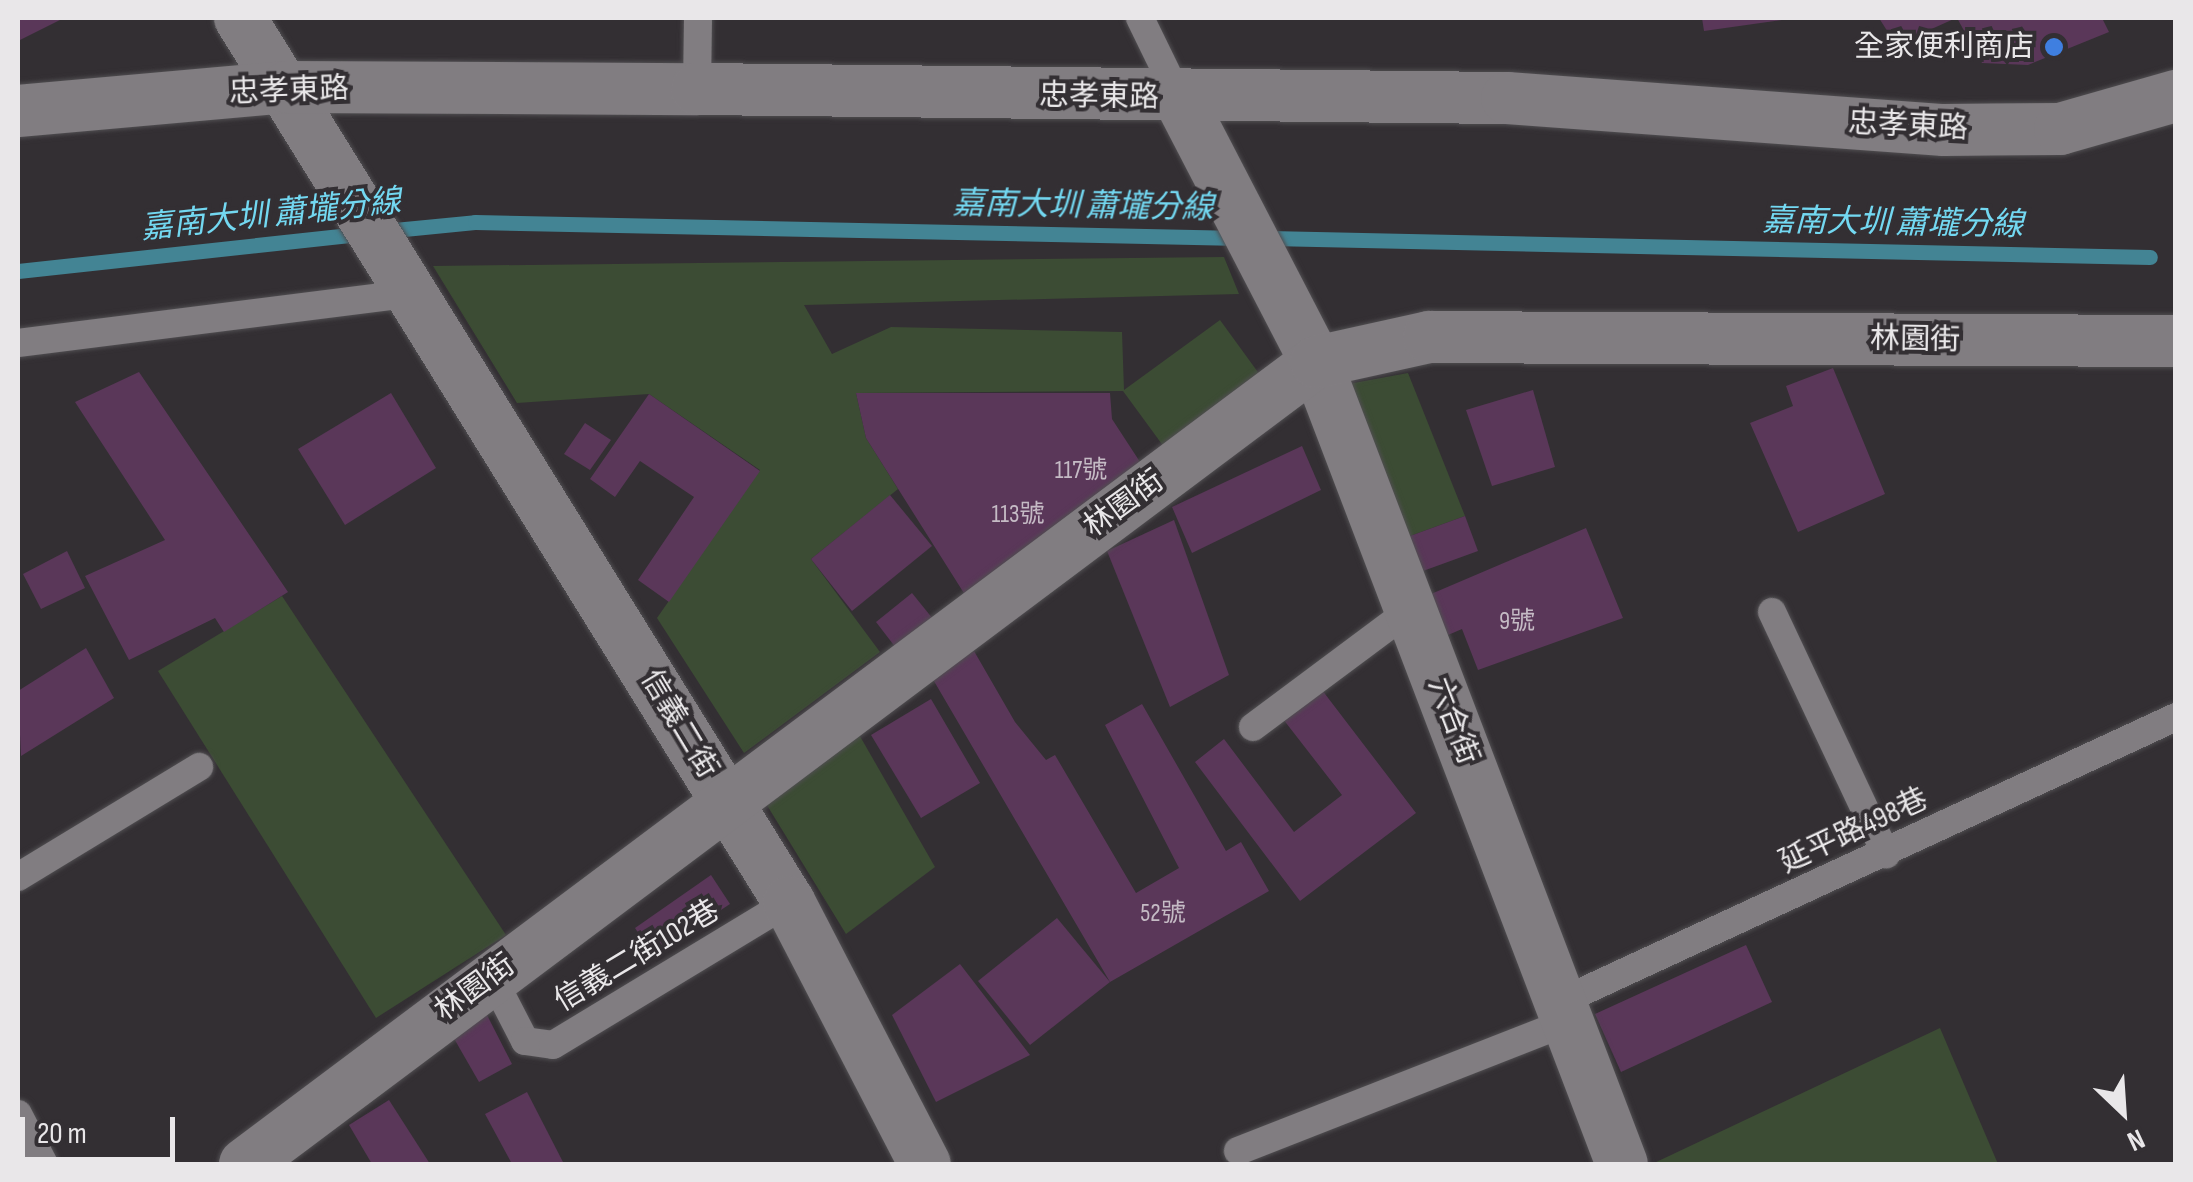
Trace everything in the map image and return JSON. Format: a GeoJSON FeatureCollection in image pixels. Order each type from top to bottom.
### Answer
{"type":"FeatureCollection","features":[{"type":"Feature","properties":{"kind":"street"},"geometry":{"type":"LineString","coordinates":[[240,18],[287,87]]}},
{"type":"Feature","properties":{"kind":"street","name":"忠孝東路"},"geometry":{"type":"LineString","coordinates":[[18,111],[287,87],[697,88],[1179,98],[1508,98],[1944,130],[2060,130],[2176,96]]}},
{"type":"Feature","properties":{"kind":"street","name":"信義二街"},"geometry":{"type":"LineString","coordinates":[[287,87],[789,902],[925,1164]]}},
{"type":"Feature","properties":{"kind":"street","name":"六合街"},"geometry":{"type":"LineString","coordinates":[[1179,98],[1316,362],[1622,1164]]}},
{"type":"Feature","properties":{"kind":"street","name":"林園街"},"geometry":{"type":"LineString","coordinates":[[244,1164],[725,799],[1316,362],[1429,337],[2176,342]]}},
{"type":"Feature","properties":{"kind":"lane"},"geometry":{"type":"LineString","coordinates":[[697,88],[698,18]]}},
{"type":"Feature","properties":{"kind":"lane"},"geometry":{"type":"LineString","coordinates":[[1140,18],[1179,98]]}},
{"type":"Feature","properties":{"kind":"lane"},"geometry":{"type":"LineString","coordinates":[[18,343],[416,294]]}},
{"type":"Feature","properties":{"kind":"lane"},"geometry":{"type":"LineString","coordinates":[[1254,726],[1410,610]]}},
{"type":"Feature","properties":{"kind":"lane"},"geometry":{"type":"LineString","coordinates":[[1772,612],[1886,854]]}},
{"type":"Feature","properties":{"kind":"lane","name":"延平路498巷"},"geometry":{"type":"LineString","coordinates":[[1238,1151],[1564,1012],[2176,717]]}},
{"type":"Feature","properties":{"kind":"lane"},"geometry":{"type":"LineString","coordinates":[[18,878],[199,766]]}},
{"type":"Feature","properties":{"kind":"lane","name":"信義二街102巷"},"geometry":{"type":"LineString","coordinates":[[492,978],[524,1041],[553,1045],[789,902]]}},
{"type":"Feature","properties":{"kind":"lane"},"geometry":{"type":"LineString","coordinates":[[18,1114],[44,1164]]}},
{"type":"Feature","properties":{"kind":"green space"},"geometry":{"type":"Polygon","coordinates":[[[1224,257],[1239,294],[804,305],[832,354],[891,327],[1122,332],[1124,390],[1220,320],[1260,375],[1164,447],[1123,391],[856,393],[866,438],[898,489],[811,559],[880,652],[744,753],[657,618],[760,470],[649,394],[517,403],[433,266],[1224,257]]]}},
{"type":"Feature","properties":{"kind":"green space"},"geometry":{"type":"Polygon","coordinates":[[[1408,373],[1465,516],[1410,536],[1348,384],[1408,373]]]}},
{"type":"Feature","properties":{"kind":"green space"},"geometry":{"type":"Polygon","coordinates":[[[282,596],[506,935],[376,1018],[158,671],[282,596]]]}},
{"type":"Feature","properties":{"kind":"green space"},"geometry":{"type":"Polygon","coordinates":[[[857,731],[935,867],[846,934],[765,802],[857,731]]]}},
{"type":"Feature","properties":{"kind":"green space"},"geometry":{"type":"Polygon","coordinates":[[[1940,1028],[1998,1164],[1652,1164],[1940,1028]]]}},
{"type":"Feature","properties":{"kind":"building"},"geometry":{"type":"Polygon","coordinates":[[[18,18],[64,18],[18,41],[18,18]]]}},
{"type":"Feature","properties":{"kind":"building"},"geometry":{"type":"Polygon","coordinates":[[[1702,18],[1782,18],[1782,20],[1704,31],[1702,18]]]}},
{"type":"Feature","properties":{"kind":"building"},"geometry":{"type":"Polygon","coordinates":[[[1879,18],[1956,18],[1896,45],[1879,18]]]}},
{"type":"Feature","properties":{"kind":"building"},"geometry":{"type":"Polygon","coordinates":[[[1957,18],[2102,18],[2109,32],[2028,65],[1982,63],[1957,18]]]}},
{"type":"Feature","properties":{"kind":"building"},"geometry":{"type":"Polygon","coordinates":[[[1833,368],[1885,494],[1798,532],[1750,423],[1793,406],[1786,386],[1833,368]]]}},
{"type":"Feature","properties":{"kind":"building"},"geometry":{"type":"Polygon","coordinates":[[[139,372],[288,592],[224,632],[215,618],[129,660],[85,576],[165,540],[75,402],[139,372]]]}},
{"type":"Feature","properties":{"kind":"building"},"geometry":{"type":"Polygon","coordinates":[[[1533,390],[1555,467],[1492,486],[1466,410],[1533,390]]]}},
{"type":"Feature","properties":{"kind":"building"},"geometry":{"type":"Polygon","coordinates":[[[391,393],[436,468],[345,525],[298,449],[391,393]]]}},
{"type":"Feature","properties":{"kind":"building"},"geometry":{"type":"Polygon","coordinates":[[[856,393],[1110,393],[1112,419],[1142,465],[967,598],[866,438],[856,393]]]}},
{"type":"Feature","properties":{"kind":"building"},"geometry":{"type":"Polygon","coordinates":[[[649,394],[760,471],[669,602],[638,580],[694,497],[640,461],[615,497],[590,479],[649,394]]]}},
{"type":"Feature","properties":{"kind":"building"},"geometry":{"type":"Polygon","coordinates":[[[585,423],[611,440],[590,470],[564,454],[585,423]]]}},
{"type":"Feature","properties":{"kind":"building"},"geometry":{"type":"Polygon","coordinates":[[[1302,446],[1321,490],[1192,553],[1172,507],[1302,446]]]}},
{"type":"Feature","properties":{"kind":"building"},"geometry":{"type":"Polygon","coordinates":[[[890,495],[932,546],[852,611],[811,559],[890,495]]]}},
{"type":"Feature","properties":{"kind":"building"},"geometry":{"type":"Polygon","coordinates":[[[1465,516],[1478,551],[1423,571],[1410,536],[1465,516]]]}},
{"type":"Feature","properties":{"kind":"building"},"geometry":{"type":"Polygon","coordinates":[[[1174,520],[1229,675],[1170,707],[1107,551],[1174,520]]]}},
{"type":"Feature","properties":{"kind":"building"},"geometry":{"type":"Polygon","coordinates":[[[1586,528],[1623,618],[1478,670],[1462,629],[1448,635],[1431,594],[1586,528]]]}},
{"type":"Feature","properties":{"kind":"building"},"geometry":{"type":"Polygon","coordinates":[[[67,551],[85,588],[41,609],[23,574],[67,551]]]}},
{"type":"Feature","properties":{"kind":"building"},"geometry":{"type":"Polygon","coordinates":[[[912,593],[933,619],[896,648],[876,622],[912,593]]]}},
{"type":"Feature","properties":{"kind":"building"},"geometry":{"type":"Polygon","coordinates":[[[86,648],[114,698],[21,756],[18,691],[86,648]]]}},
{"type":"Feature","properties":{"kind":"building"},"geometry":{"type":"Polygon","coordinates":[[[974,651],[1015,722],[1046,760],[1055,755],[1136,893],[1179,868],[1105,725],[1142,704],[1226,851],[1241,842],[1269,891],[1110,982],[931,676],[974,651]]]}},
{"type":"Feature","properties":{"kind":"building"},"geometry":{"type":"Polygon","coordinates":[[[1322,690],[1416,813],[1300,901],[1195,762],[1224,739],[1294,832],[1342,795],[1283,719],[1322,690]]]}},
{"type":"Feature","properties":{"kind":"building"},"geometry":{"type":"Polygon","coordinates":[[[931,699],[980,783],[921,818],[871,735],[931,699]]]}},
{"type":"Feature","properties":{"kind":"building"},"geometry":{"type":"Polygon","coordinates":[[[711,875],[730,904],[653,955],[635,928],[711,875]]]}},
{"type":"Feature","properties":{"kind":"building"},"geometry":{"type":"Polygon","coordinates":[[[1057,918],[1110,982],[1030,1045],[978,981],[1057,918]]]}},
{"type":"Feature","properties":{"kind":"building"},"geometry":{"type":"Polygon","coordinates":[[[1746,945],[1772,1002],[1621,1072],[1595,1014],[1746,945]]]}},
{"type":"Feature","properties":{"kind":"building"},"geometry":{"type":"Polygon","coordinates":[[[960,964],[1030,1055],[936,1102],[892,1015],[960,964]]]}},
{"type":"Feature","properties":{"kind":"building"},"geometry":{"type":"Polygon","coordinates":[[[487,1015],[512,1064],[479,1082],[452,1035],[487,1015]]]}},
{"type":"Feature","properties":{"kind":"building"},"geometry":{"type":"Polygon","coordinates":[[[527,1092],[564,1164],[512,1164],[485,1114],[527,1092]]]}},
{"type":"Feature","properties":{"kind":"building"},"geometry":{"type":"Polygon","coordinates":[[[389,1100],[430,1164],[372,1164],[349,1125],[389,1100]]]}},
{"type":"Feature","properties":{"kind":"waterway","name":"嘉南大圳 蕭壠分線"},"geometry":{"type":"LineString","coordinates":[[384,231],[475,222],[1241,238]]}},
{"type":"Feature","properties":{"kind":"waterway","name":"嘉南大圳 蕭壠分線"},"geometry":{"type":"LineString","coordinates":[[18,271],[361,234]]}},
{"type":"Feature","properties":{"kind":"waterway","name":"嘉南大圳 蕭壠分線"},"geometry":{"type":"LineString","coordinates":[[1264,238],[2150,257]]}},
{"type":"Feature","properties":{"kind":"place","name":"全家便利商店"},"geometry":{"type":"Point","coordinates":[2054,47]}}]}
